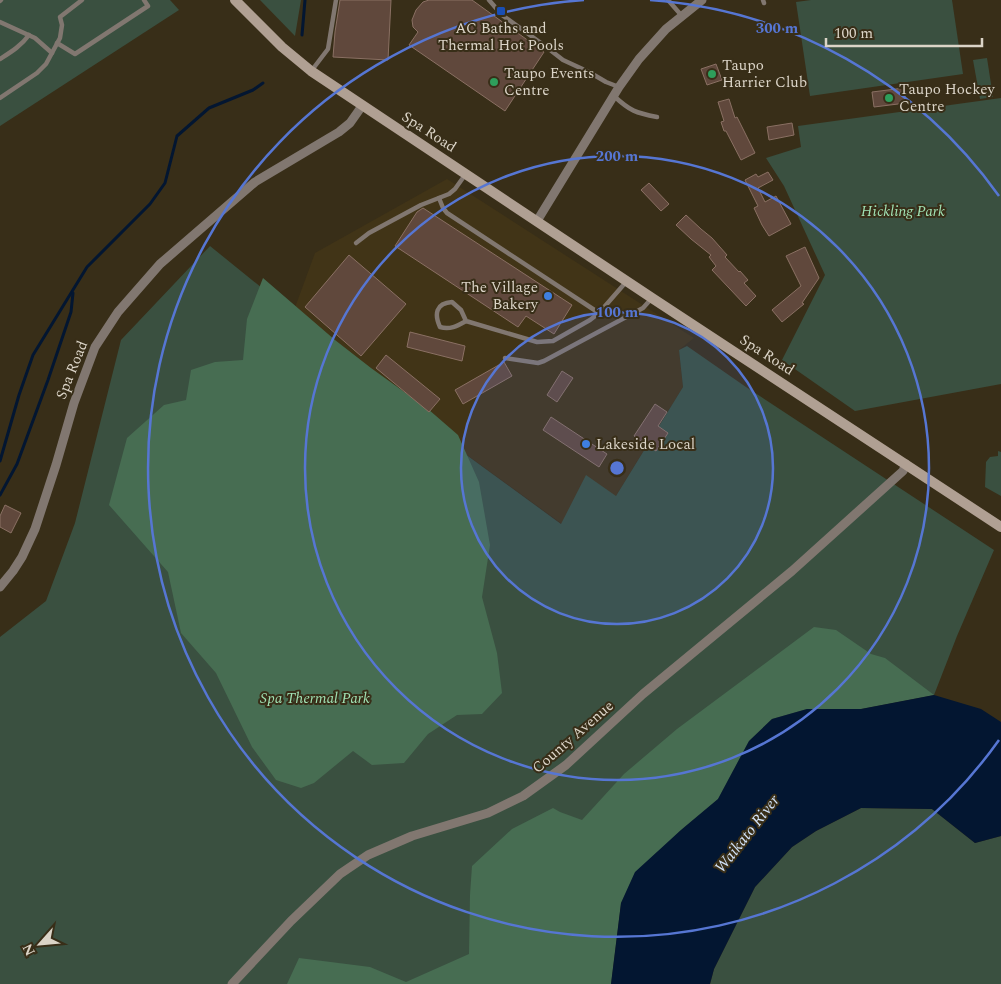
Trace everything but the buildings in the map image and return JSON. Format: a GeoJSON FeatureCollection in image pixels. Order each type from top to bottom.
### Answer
{"type":"FeatureCollection","features":[{"type":"Feature","properties":{"kind":"main road"},"geometry":{"type":"LineString","coordinates":[[235,0],[282,47],[311,71],[362,106]]}},
{"type":"Feature","properties":{"kind":"main road","name":"Spa Road"},"geometry":{"type":"LineString","coordinates":[[362,106],[1001,527]]}},
{"type":"Feature","properties":{"kind":"street"},"geometry":{"type":"LineString","coordinates":[[537,221],[619,87],[639,59],[652,44],[702,0]]}},
{"type":"Feature","properties":{"kind":"street","name":"Spa Road"},"geometry":{"type":"LineString","coordinates":[[0,587],[13,571],[35,529],[78,393],[95,347],[118,312],[160,264],[255,182],[339,132],[350,123],[362,106]]}},
{"type":"Feature","properties":{"kind":"street","name":"County Avenue"},"geometry":{"type":"LineString","coordinates":[[232,984],[291,921],[340,874],[368,854],[412,836],[488,813],[523,796],[566,764],[643,694],[792,571],[903,471],[906,464]]}},
{"type":"Feature","properties":{"kind":"lane"},"geometry":{"type":"LineString","coordinates":[[0,98],[37,73],[46,64],[62,31],[60,17],[82,0]]}},
{"type":"Feature","properties":{"kind":"lane"},"geometry":{"type":"LineString","coordinates":[[57,43],[75,54],[148,6],[144,0]]}},
{"type":"Feature","properties":{"kind":"lane"},"geometry":{"type":"LineString","coordinates":[[311,71],[328,49],[336,0]]}},
{"type":"Feature","properties":{"kind":"lane"},"geometry":{"type":"LineString","coordinates":[[668,0],[682,16]]}},
{"type":"Feature","properties":{"kind":"lane"},"geometry":{"type":"LineString","coordinates":[[491,1],[502,15],[563,60],[619,87]]}},
{"type":"Feature","properties":{"kind":"lane"},"geometry":{"type":"LineString","coordinates":[[0,22],[29,35],[52,53]]}},
{"type":"Feature","properties":{"kind":"lane"},"geometry":{"type":"LineString","coordinates":[[0,59],[25,41],[29,35]]}},
{"type":"Feature","properties":{"kind":"lane"},"geometry":{"type":"LineString","coordinates":[[614,96],[627,108],[657,117]]}},
{"type":"Feature","properties":{"kind":"lane"},"geometry":{"type":"LineString","coordinates":[[356,243],[369,233],[455,189],[466,174]]}},
{"type":"Feature","properties":{"kind":"lane"},"geometry":{"type":"LineString","coordinates":[[438,198],[446,213],[598,313]]}},
{"type":"Feature","properties":{"kind":"lane"},"geometry":{"type":"LineString","coordinates":[[466,321],[461,310],[452,302],[439,307],[436,314],[440,327],[446,329],[456,327],[466,321],[537,342],[549,342],[590,320],[627,281]]}},
{"type":"Feature","properties":{"kind":"lane"},"geometry":{"type":"LineString","coordinates":[[505,358],[538,363],[544,361],[643,308],[652,298]]}},
{"type":"Feature","properties":{"kind":"shaded area"},"geometry":{"type":"Polygon","coordinates":[[[447,179],[694,338],[679,350],[683,387],[616,496],[562,524],[424,424],[293,313],[315,253],[447,179]]]}},
{"type":"Feature","properties":{"kind":"green space"},"geometry":{"type":"Polygon","coordinates":[[[0,0],[170,0],[179,10],[0,126],[0,0]]]}},
{"type":"Feature","properties":{"kind":"green space"},"geometry":{"type":"Polygon","coordinates":[[[260,0],[301,0],[295,36],[260,0]]]}},
{"type":"Feature","properties":{"kind":"green space"},"geometry":{"type":"Polygon","coordinates":[[[811,0],[952,0],[963,74],[810,96],[796,2],[811,0]]]}},
{"type":"Feature","properties":{"kind":"green space"},"geometry":{"type":"Polygon","coordinates":[[[987,58],[993,97],[980,99],[973,60],[987,58]]]}},
{"type":"Feature","properties":{"kind":"green space","name":"Hickling Park"},"geometry":{"type":"Polygon","coordinates":[[[1001,98],[1001,384],[855,411],[782,360],[825,275],[784,186],[766,158],[801,147],[798,126],[1001,98]]]}},
{"type":"Feature","properties":{"kind":"green space","name":"Spa Thermal Park"},"geometry":{"type":"Polygon","coordinates":[[[210,246],[293,313],[424,424],[561,524],[586,475],[616,496],[683,387],[679,350],[687,346],[994,550],[934,695],[861,709],[621,903],[611,984],[0,984],[0,637],[46,601],[75,523],[121,340],[210,246]]]}},
{"type":"Feature","properties":{"kind":"green space"},"geometry":{"type":"Polygon","coordinates":[[[263,278],[335,340],[428,409],[458,435],[479,482],[490,545],[482,597],[497,653],[502,693],[482,714],[457,715],[428,734],[404,763],[372,765],[353,751],[314,783],[301,788],[276,780],[252,747],[216,673],[181,633],[168,572],[109,505],[127,438],[164,405],[186,400],[191,370],[215,362],[243,360],[247,319],[263,278]]]}},
{"type":"Feature","properties":{"kind":"green space"},"geometry":{"type":"Polygon","coordinates":[[[998,451],[1001,452],[1001,496],[985,487],[986,462],[990,457],[998,456],[998,451]]]}},
{"type":"Feature","properties":{"kind":"green space"},"geometry":{"type":"Polygon","coordinates":[[[814,627],[836,630],[871,654],[885,658],[934,695],[861,709],[807,709],[772,719],[749,741],[718,799],[635,873],[621,903],[611,984],[287,984],[299,958],[370,967],[406,982],[469,954],[472,866],[512,829],[553,808],[582,820],[624,774],[677,729],[814,627]]]}},
{"type":"Feature","properties":{"kind":"green space"},"geometry":{"type":"Polygon","coordinates":[[[861,808],[932,809],[975,843],[1001,836],[1001,984],[710,984],[714,969],[755,887],[792,847],[816,831],[861,808]]]}},
{"type":"Feature","properties":{"kind":"water","name":"Waikato River"},"geometry":{"type":"Polygon","coordinates":[[[934,695],[981,709],[1001,722],[1001,836],[975,843],[932,809],[861,808],[816,831],[792,847],[755,887],[714,969],[710,984],[611,984],[621,903],[635,872],[718,799],[749,741],[772,719],[807,709],[861,709],[934,695]]]}},
{"type":"Feature","properties":{"kind":"waterway"},"geometry":{"type":"LineString","coordinates":[[302,35],[305,0]]}},
{"type":"Feature","properties":{"kind":"waterway"},"geometry":{"type":"LineString","coordinates":[[0,461],[33,355],[87,267],[150,204],[165,183],[177,136],[209,108],[253,90],[263,83]]}},
{"type":"Feature","properties":{"kind":"waterway"},"geometry":{"type":"LineString","coordinates":[[0,495],[17,464],[48,380],[71,312],[73,293]]}},
{"type":"Feature","properties":{"kind":"place","name":"AC Baths and Thermal Hot Pools"},"geometry":{"type":"Point","coordinates":[501,11]}},
{"type":"Feature","properties":{"kind":"place","name":"Taupo Harrier Club"},"geometry":{"type":"Point","coordinates":[712,74]}},
{"type":"Feature","properties":{"kind":"place","name":"Taupo Events Centre"},"geometry":{"type":"Point","coordinates":[494,82]}},
{"type":"Feature","properties":{"kind":"place","name":"Taupo Hockey Centre"},"geometry":{"type":"Point","coordinates":[889,98]}},
{"type":"Feature","properties":{"kind":"place","name":"The Village Bakery"},"geometry":{"type":"Point","coordinates":[548,296]}},
{"type":"Feature","properties":{"kind":"place","name":"Lakeside Local"},"geometry":{"type":"Point","coordinates":[586,444]}}]}
